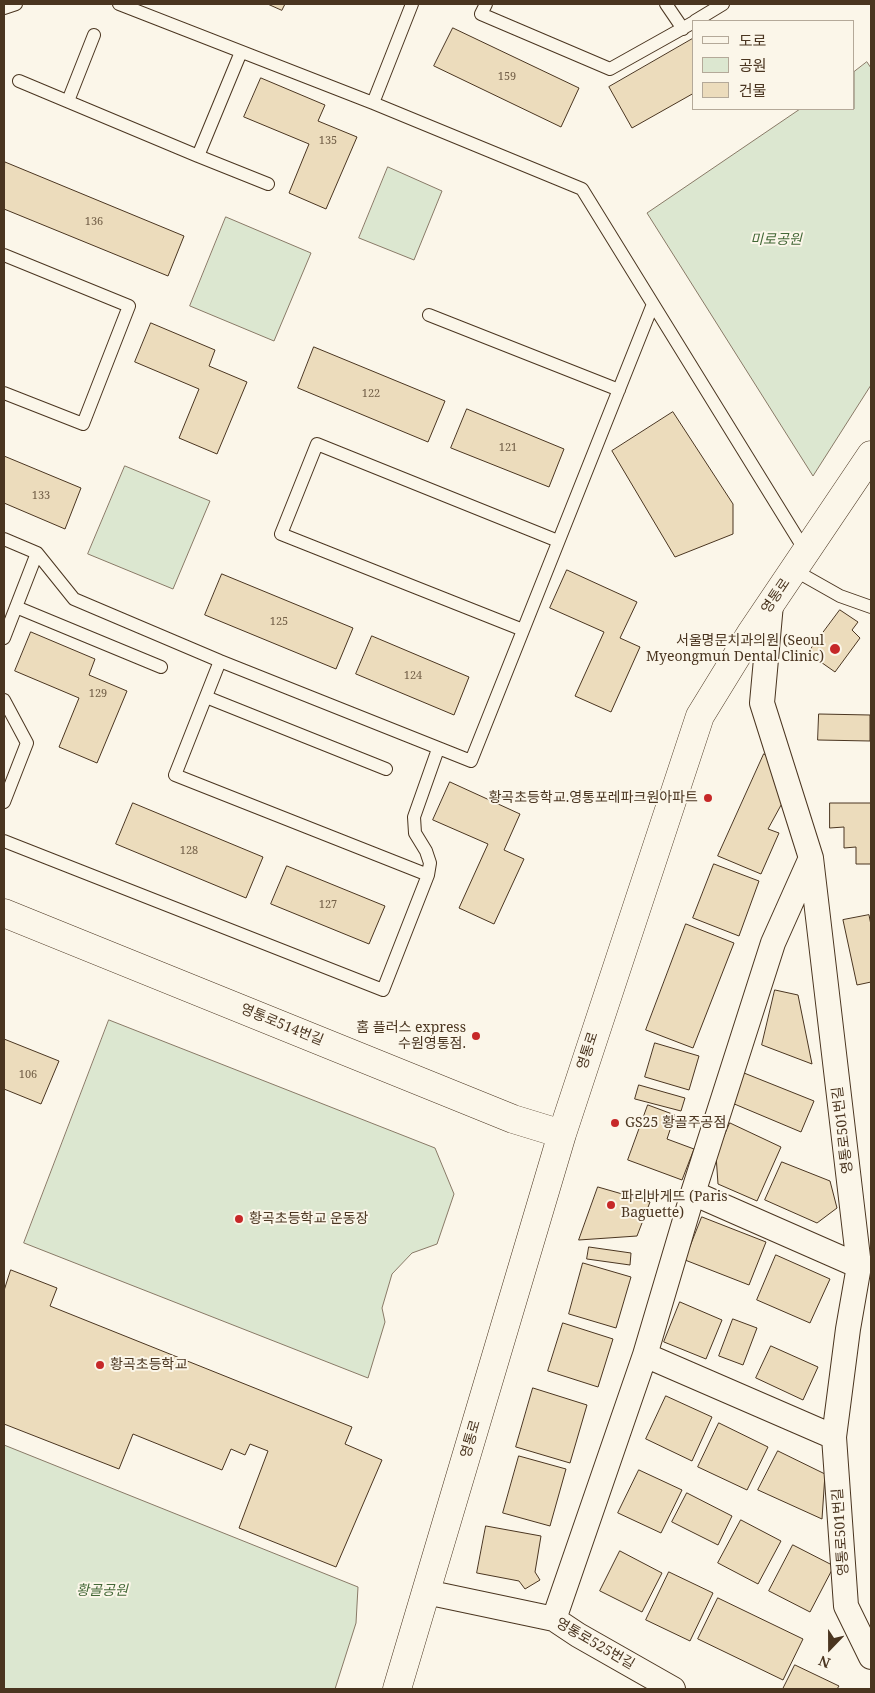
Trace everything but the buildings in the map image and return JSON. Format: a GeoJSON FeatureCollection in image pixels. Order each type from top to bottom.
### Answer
{"type":"FeatureCollection","features":[{"type":"Feature","properties":{"kind":"street","name":"영통로"},"geometry":{"type":"LineString","coordinates":[[397,1689],[562,1134],[700,716],[771,604],[871,455]]}},
{"type":"Feature","properties":{"kind":"street","name":"영통로501번길"},"geometry":{"type":"LineString","coordinates":[[771,604],[762,703],[811,858],[859,1266],[848,1329],[834,1437],[846,1606],[871,1657]]}},
{"type":"Feature","properties":{"kind":"street"},"geometry":{"type":"LineString","coordinates":[[554,1619],[645,1355],[693,1194],[773,943],[811,858]]}},
{"type":"Feature","properties":{"kind":"street","name":"영통로514번길"},"geometry":{"type":"LineString","coordinates":[[4,913],[513,1119],[562,1134]]}},
{"type":"Feature","properties":{"kind":"street"},"geometry":{"type":"LineString","coordinates":[[693,1194],[859,1266]]}},
{"type":"Feature","properties":{"kind":"street"},"geometry":{"type":"LineString","coordinates":[[645,1355],[834,1437]]}},
{"type":"Feature","properties":{"kind":"street","name":"영통로525번길"},"geometry":{"type":"LineString","coordinates":[[426,1592],[554,1619],[578,1635],[673,1689]]}},
{"type":"Feature","properties":{"kind":"lane"},"geometry":{"type":"LineString","coordinates":[[4,8],[16,4]]}},
{"type":"Feature","properties":{"kind":"lane"},"geometry":{"type":"LineString","coordinates":[[119,4],[373,103],[582,189],[653,304],[800,561],[840,596],[871,608]]}},
{"type":"Feature","properties":{"kind":"lane"},"geometry":{"type":"LineString","coordinates":[[373,103],[412,4]]}},
{"type":"Feature","properties":{"kind":"lane"},"geometry":{"type":"LineString","coordinates":[[486,4],[481,14],[610,69],[690,24],[666,4]]}},
{"type":"Feature","properties":{"kind":"lane"},"geometry":{"type":"LineString","coordinates":[[697,20],[723,4]]}},
{"type":"Feature","properties":{"kind":"lane"},"geometry":{"type":"LineString","coordinates":[[68,102],[94,35]]}},
{"type":"Feature","properties":{"kind":"lane"},"geometry":{"type":"LineString","coordinates":[[198,156],[241,52]]}},
{"type":"Feature","properties":{"kind":"lane"},"geometry":{"type":"LineString","coordinates":[[19,80],[268,184]]}},
{"type":"Feature","properties":{"kind":"lane"},"geometry":{"type":"LineString","coordinates":[[4,255],[130,306],[83,424],[4,393]]}},
{"type":"Feature","properties":{"kind":"lane"},"geometry":{"type":"LineString","coordinates":[[4,539],[37,553],[74,599],[220,661],[471,761],[653,304]]}},
{"type":"Feature","properties":{"kind":"lane"},"geometry":{"type":"LineString","coordinates":[[429,315],[618,390]]}},
{"type":"Feature","properties":{"kind":"lane"},"geometry":{"type":"LineString","coordinates":[[523,630],[281,534],[317,444],[558,541]]}},
{"type":"Feature","properties":{"kind":"lane"},"geometry":{"type":"LineString","coordinates":[[4,638],[37,553]]}},
{"type":"Feature","properties":{"kind":"lane"},"geometry":{"type":"LineString","coordinates":[[16,607],[160,667]]}},
{"type":"Feature","properties":{"kind":"lane"},"geometry":{"type":"LineString","coordinates":[[220,661],[175,775],[428,875]]}},
{"type":"Feature","properties":{"kind":"lane"},"geometry":{"type":"LineString","coordinates":[[206,697],[386,769]]}},
{"type":"Feature","properties":{"kind":"lane"},"geometry":{"type":"LineString","coordinates":[[4,700],[27,743],[4,802]]}},
{"type":"Feature","properties":{"kind":"lane"},"geometry":{"type":"LineString","coordinates":[[4,841],[383,990],[428,875],[430,863],[426,851],[415,833],[414,817],[438,749]]}},
{"type":"Feature","properties":{"kind":"green space","name":"미로공원"},"geometry":{"type":"Polygon","coordinates":[[[867,62],[871,68],[871,385],[813,476],[647,213],[799,110],[855,110],[855,71],[867,62]]]}},
{"type":"Feature","properties":{"kind":"green space"},"geometry":{"type":"Polygon","coordinates":[[[388,167],[442,191],[414,260],[359,238],[388,167]]]}},
{"type":"Feature","properties":{"kind":"green space"},"geometry":{"type":"Polygon","coordinates":[[[226,217],[311,253],[274,341],[190,306],[226,217]]]}},
{"type":"Feature","properties":{"kind":"green space"},"geometry":{"type":"Polygon","coordinates":[[[125,466],[210,501],[173,589],[88,554],[125,466]]]}},
{"type":"Feature","properties":{"kind":"green space","name":"황곡초등학교 운동장"},"geometry":{"type":"Polygon","coordinates":[[[109,1020],[435,1148],[454,1194],[437,1244],[412,1253],[392,1274],[382,1308],[385,1322],[368,1378],[24,1243],[109,1020]]]}},
{"type":"Feature","properties":{"kind":"green space","name":"황골공원"},"geometry":{"type":"Polygon","coordinates":[[[4,1445],[358,1587],[356,1623],[335,1689],[4,1689],[4,1445]]]}},
{"type":"Feature","properties":{"kind":"place","name":"서울명문치과의원 (Seoul Myeongmun Dental Clinic)"},"geometry":{"type":"Point","coordinates":[835,649]}},
{"type":"Feature","properties":{"kind":"place","name":"황곡초등학교.영통포레파크원아파트"},"geometry":{"type":"Point","coordinates":[708,798]}},
{"type":"Feature","properties":{"kind":"place","name":"홈 플러스 express 수원영통점."},"geometry":{"type":"Point","coordinates":[476,1036]}},
{"type":"Feature","properties":{"kind":"place","name":"GS25 황골주공점"},"geometry":{"type":"Point","coordinates":[615,1123]}},
{"type":"Feature","properties":{"kind":"place","name":"파리바게뜨 (Paris Baguette)"},"geometry":{"type":"Point","coordinates":[611,1205]}},
{"type":"Feature","properties":{"kind":"place","name":"황곡초등학교 운동장"},"geometry":{"type":"Point","coordinates":[239,1219]}},
{"type":"Feature","properties":{"kind":"place","name":"황곡초등학교"},"geometry":{"type":"Point","coordinates":[100,1365]}}]}
